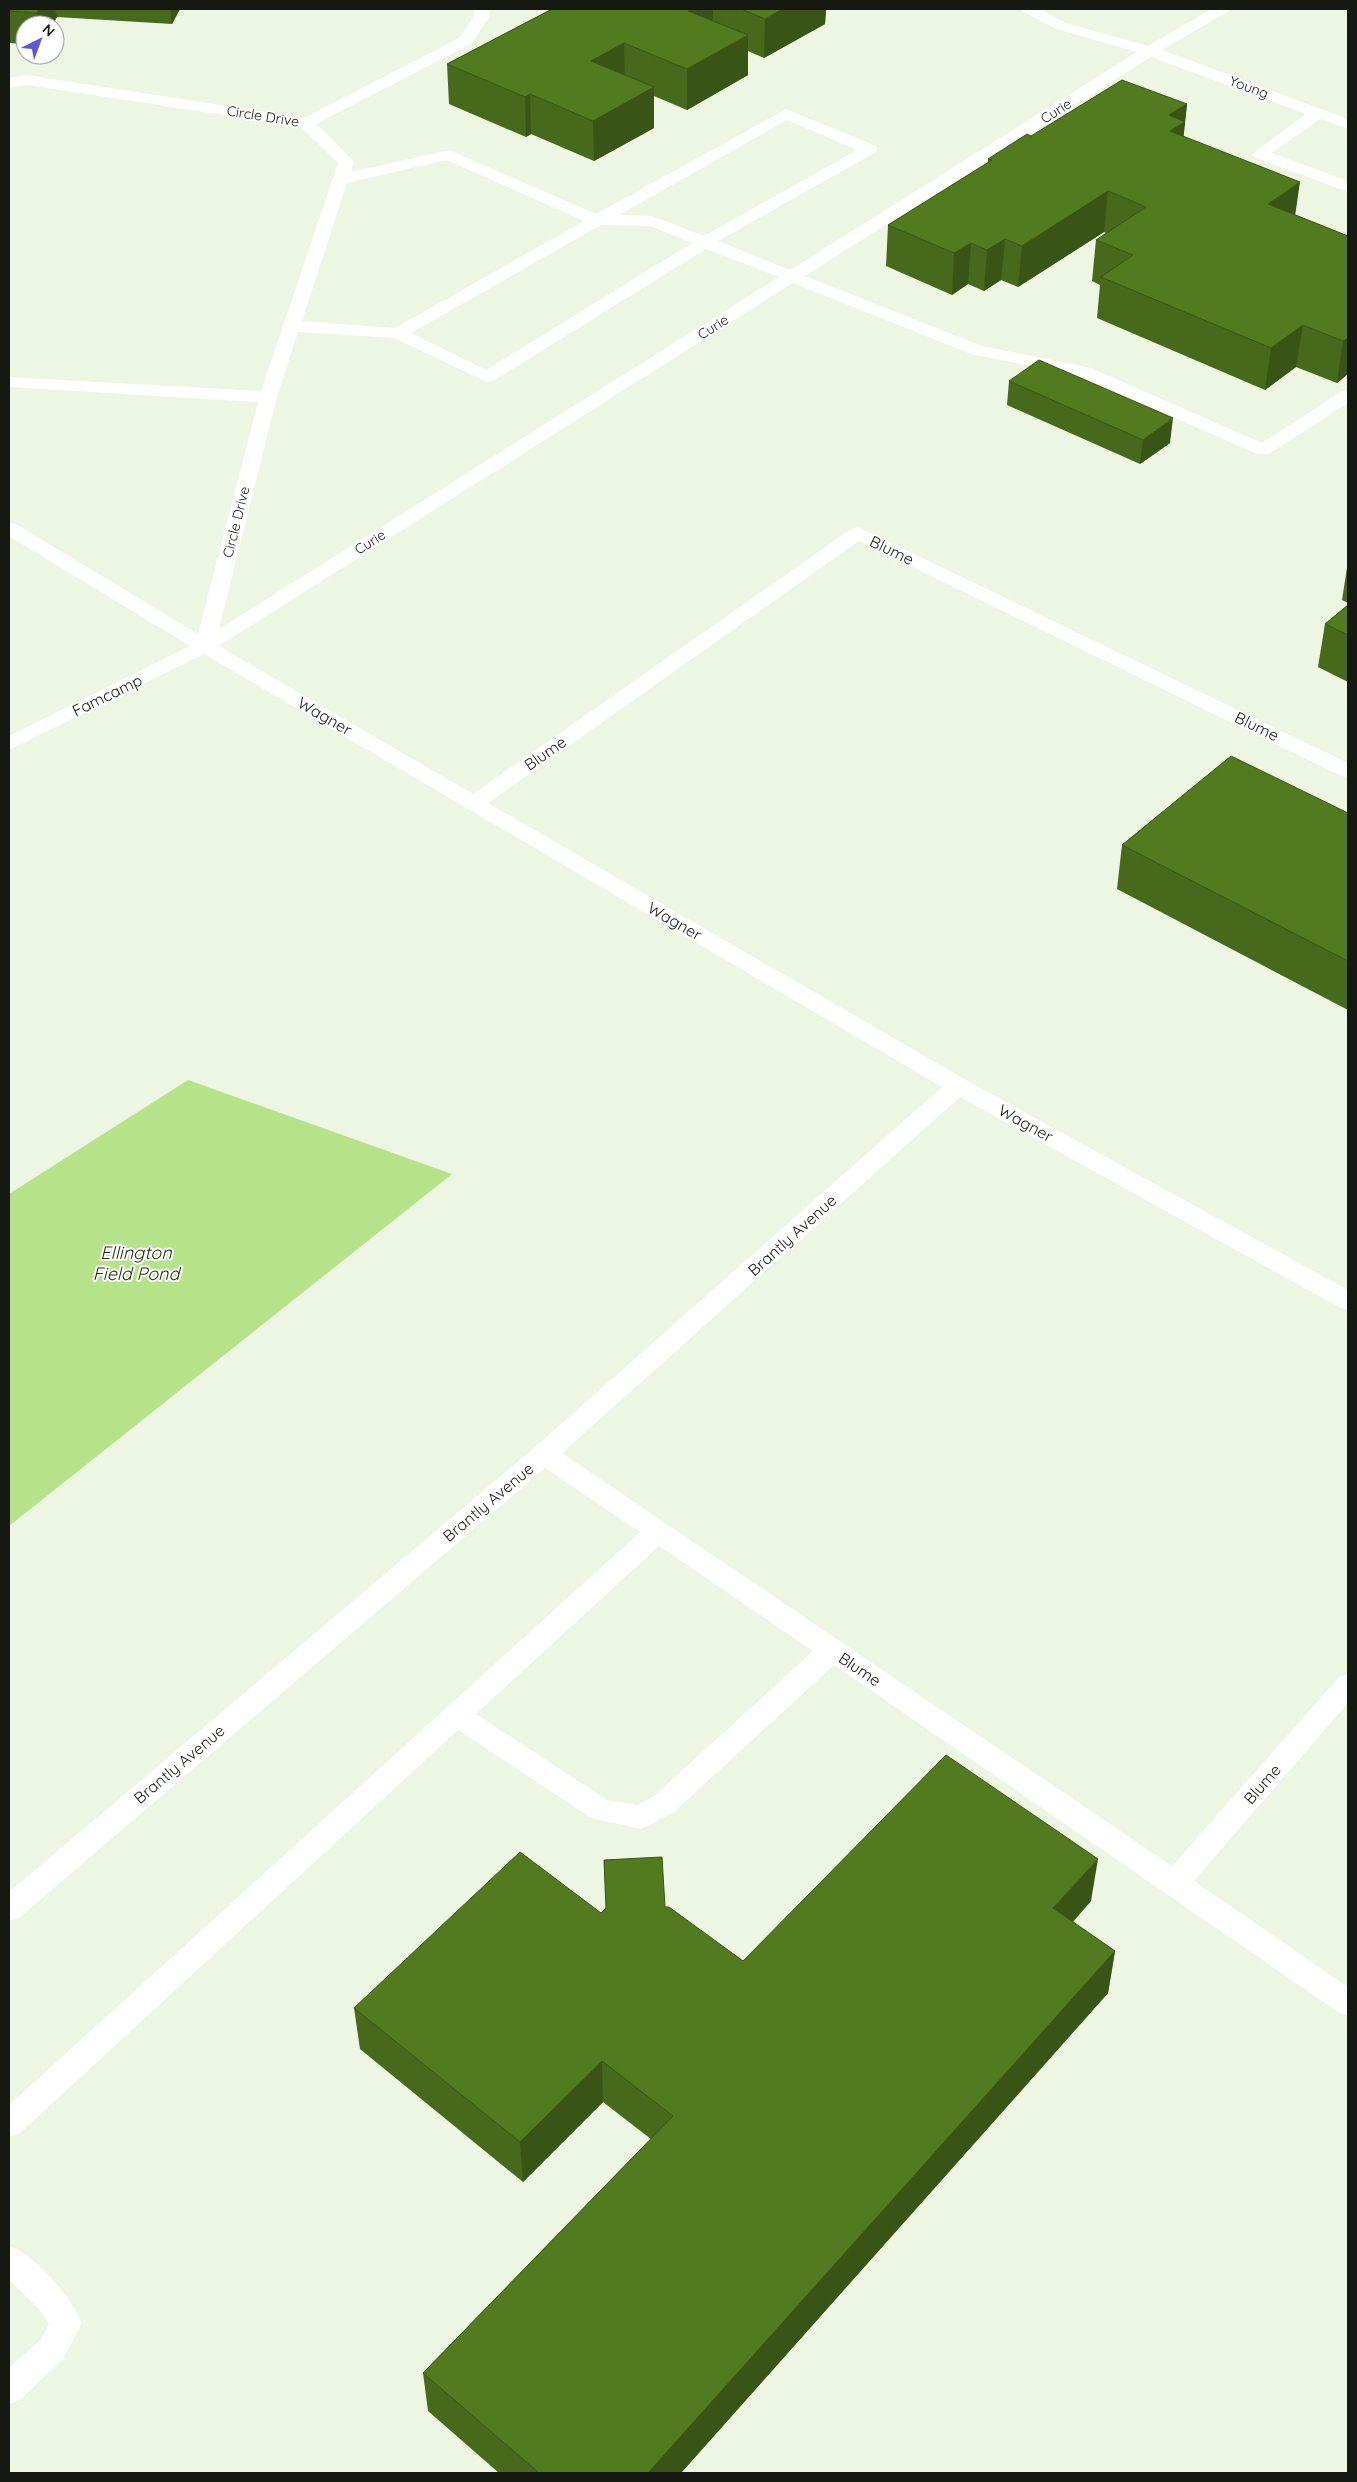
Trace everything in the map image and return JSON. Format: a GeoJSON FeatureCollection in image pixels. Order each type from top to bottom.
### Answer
{"type":"FeatureCollection","features":[{"type":"Feature","properties":{"kind":"lane"},"geometry":{"type":"LineString","coordinates":[[306,123],[465,41],[482,16],[480,9]]}},
{"type":"Feature","properties":{"kind":"lane","name":"Young"},"geometry":{"type":"LineString","coordinates":[[1029,9],[1061,26],[1150,51],[1348,124]]}},
{"type":"Feature","properties":{"kind":"lane","name":"Curie"},"geometry":{"type":"LineString","coordinates":[[205,646],[1150,51],[1222,9]]}},
{"type":"Feature","properties":{"kind":"lane","name":"Circle Drive"},"geometry":{"type":"LineString","coordinates":[[9,83],[27,80],[306,123],[346,162],[268,397],[205,646]]}},
{"type":"Feature","properties":{"kind":"lane"},"geometry":{"type":"LineString","coordinates":[[1318,112],[1260,154],[1348,187]]}},
{"type":"Feature","properties":{"kind":"lane"},"geometry":{"type":"LineString","coordinates":[[292,326],[398,333],[487,377],[704,242],[870,149],[786,114],[595,220],[398,333]]}},
{"type":"Feature","properties":{"kind":"lane"},"geometry":{"type":"LineString","coordinates":[[341,179],[449,155],[595,220],[652,221],[977,350],[1085,372],[1263,450],[1348,395]]}},
{"type":"Feature","properties":{"kind":"lane"},"geometry":{"type":"LineString","coordinates":[[9,382],[268,397]]}},
{"type":"Feature","properties":{"kind":"lane","name":"Wagner"},"geometry":{"type":"LineString","coordinates":[[9,528],[205,646],[958,1086],[1348,1301]]}},
{"type":"Feature","properties":{"kind":"lane","name":"Blume"},"geometry":{"type":"LineString","coordinates":[[474,803],[858,534],[1348,771]]}},
{"type":"Feature","properties":{"kind":"lane","name":"Famcamp"},"geometry":{"type":"LineString","coordinates":[[9,744],[205,646]]}},
{"type":"Feature","properties":{"kind":"lane","name":"Brantly Avenue"},"geometry":{"type":"LineString","coordinates":[[9,1909],[544,1454],[958,1086]]}},
{"type":"Feature","properties":{"kind":"lane","name":"Blume"},"geometry":{"type":"LineString","coordinates":[[544,1454],[1175,1883],[1348,2003]]}},
{"type":"Feature","properties":{"kind":"lane"},"geometry":{"type":"LineString","coordinates":[[9,2124],[658,1532]]}},
{"type":"Feature","properties":{"kind":"lane"},"geometry":{"type":"LineString","coordinates":[[456,1715],[601,1810],[641,1817],[664,1804],[832,1650]]}},
{"type":"Feature","properties":{"kind":"lane","name":"Blume"},"geometry":{"type":"LineString","coordinates":[[1175,1883],[1348,1685]]}},
{"type":"Feature","properties":{"kind":"lane"},"geometry":{"type":"LineString","coordinates":[[9,2260],[50,2299],[66,2324],[52,2349],[9,2389]]}},
{"type":"Feature","properties":{"kind":"water","name":"Ellington Field Pond"},"geometry":{"type":"Polygon","coordinates":[[[188,1080],[452,1174],[9,1526],[9,1194],[188,1080]]]}},
{"type":"Feature","properties":{"kind":"building"},"geometry":{"type":"Polygon","coordinates":[[[9,9],[39,9],[37,13],[9,11],[9,9]]]}},
{"type":"Feature","properties":{"kind":"building"},"geometry":{"type":"Polygon","coordinates":[[[552,9],[693,9],[688,11],[748,35],[687,69],[624,43],[591,61],[654,87],[593,121],[530,94],[525,97],[447,64],[552,9]]]}},
{"type":"Feature","properties":{"kind":"building"},"geometry":{"type":"Polygon","coordinates":[[[741,9],[783,9],[765,19],[741,9]]]}},
{"type":"Feature","properties":{"kind":"building"},"geometry":{"type":"Polygon","coordinates":[[[1122,80],[1187,104],[1169,115],[1185,122],[1170,131],[1300,182],[1268,204],[1348,236],[1348,338],[1343,341],[1303,325],[1271,348],[1101,277],[1133,255],[1096,240],[1146,207],[1108,191],[1022,246],[1005,239],[987,250],[971,243],[954,253],[888,225],[992,160],[988,159],[1027,134],[1031,136],[1122,80]]]}},
{"type":"Feature","properties":{"kind":"building"},"geometry":{"type":"Polygon","coordinates":[[[1039,360],[1173,418],[1143,440],[1009,381],[1039,360]]]}},
{"type":"Feature","properties":{"kind":"building"},"geometry":{"type":"Polygon","coordinates":[[[1348,605],[1348,635],[1325,624],[1348,605]]]}},
{"type":"Feature","properties":{"kind":"building"},"geometry":{"type":"Polygon","coordinates":[[[1231,756],[1348,813],[1348,961],[1122,845],[1231,756]]]}},
{"type":"Feature","properties":{"kind":"building"},"geometry":{"type":"Polygon","coordinates":[[[946,1755],[1098,1859],[1053,1908],[1115,1951],[648,2473],[539,2473],[423,2373],[673,2116],[602,2061],[520,2142],[354,2008],[520,1852],[601,1913],[606,1908],[604,1860],[662,1857],[665,1907],[669,1907],[743,1961],[946,1755]]]}}]}
